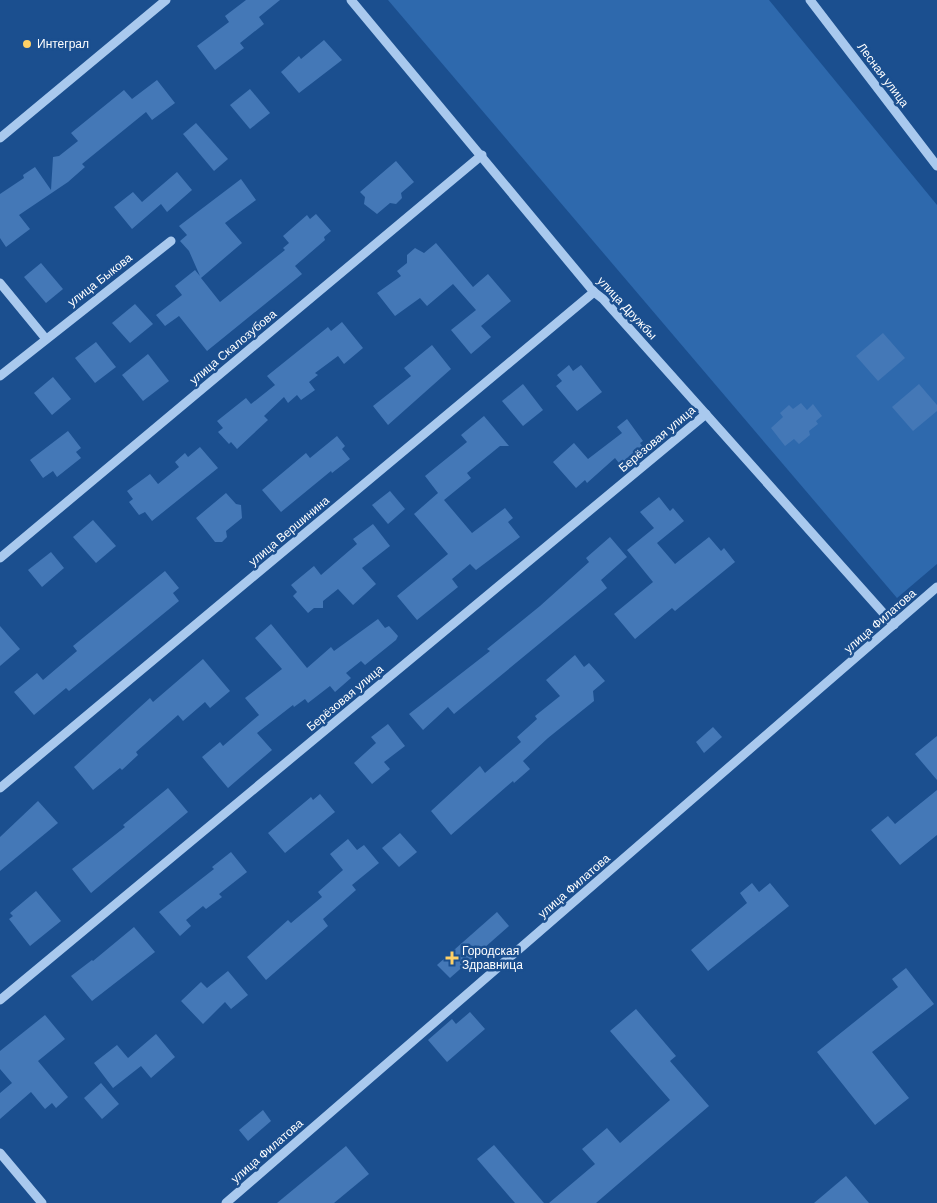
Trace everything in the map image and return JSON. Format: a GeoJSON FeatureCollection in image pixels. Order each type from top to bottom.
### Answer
{"type":"FeatureCollection","features":[{"type":"Feature","properties":{"kind":"street"},"geometry":{"type":"LineString","coordinates":[[0,138],[166,0]]}},
{"type":"Feature","properties":{"kind":"street","name":"улица Дружбы"},"geometry":{"type":"LineString","coordinates":[[351,0],[482,155],[594,292],[603,298],[894,625]]}},
{"type":"Feature","properties":{"kind":"street","name":"Лесная улица"},"geometry":{"type":"LineString","coordinates":[[810,0],[937,166]]}},
{"type":"Feature","properties":{"kind":"street","name":"улица Скалозубова"},"geometry":{"type":"LineString","coordinates":[[0,558],[482,155]]}},
{"type":"Feature","properties":{"kind":"street","name":"улица Быкова"},"geometry":{"type":"LineString","coordinates":[[0,376],[171,241]]}},
{"type":"Feature","properties":{"kind":"street"},"geometry":{"type":"LineString","coordinates":[[0,282],[46,339]]}},
{"type":"Feature","properties":{"kind":"street","name":"улица Вершинина"},"geometry":{"type":"LineString","coordinates":[[0,788],[594,292]]}},
{"type":"Feature","properties":{"kind":"street","name":"Берёзовая улица"},"geometry":{"type":"LineString","coordinates":[[0,1000],[706,414]]}},
{"type":"Feature","properties":{"kind":"street","name":"улица Филатова"},"geometry":{"type":"LineString","coordinates":[[226,1203],[937,587]]}},
{"type":"Feature","properties":{"kind":"street"},"geometry":{"type":"LineString","coordinates":[[0,1153],[42,1203]]}},
{"type":"Feature","properties":{"kind":"shaded area"},"geometry":{"type":"Polygon","coordinates":[[[388,0],[769,0],[937,205],[937,564],[897,598],[388,0]]]}},
{"type":"Feature","properties":{"kind":"building"},"geometry":{"type":"Polygon","coordinates":[[[246,0],[280,0],[259,17],[264,24],[240,43],[244,48],[215,70],[197,46],[229,22],[225,16],[246,0]]]}},
{"type":"Feature","properties":{"kind":"building"},"geometry":{"type":"Polygon","coordinates":[[[324,40],[342,60],[299,93],[281,72],[299,56],[301,59],[324,40]]]}},
{"type":"Feature","properties":{"kind":"building"},"geometry":{"type":"Polygon","coordinates":[[[157,80],[175,103],[152,120],[146,112],[82,164],[85,167],[68,182],[19,215],[30,229],[6,247],[0,238],[0,194],[24,178],[23,175],[35,167],[51,190],[53,157],[59,156],[78,141],[71,133],[124,90],[132,99],[157,80]]]}},
{"type":"Feature","properties":{"kind":"building"},"geometry":{"type":"Polygon","coordinates":[[[250,89],[270,113],[250,129],[230,105],[250,89]]]}},
{"type":"Feature","properties":{"kind":"building"},"geometry":{"type":"Polygon","coordinates":[[[196,123],[228,159],[214,171],[183,134],[196,123]]]}},
{"type":"Feature","properties":{"kind":"building"},"geometry":{"type":"Polygon","coordinates":[[[396,161],[414,182],[401,193],[402,198],[396,204],[390,203],[377,214],[364,204],[365,197],[360,192],[396,161]]]}},
{"type":"Feature","properties":{"kind":"building"},"geometry":{"type":"Polygon","coordinates":[[[177,172],[192,190],[167,212],[161,204],[132,229],[114,207],[133,192],[142,202],[177,172]]]}},
{"type":"Feature","properties":{"kind":"building"},"geometry":{"type":"Polygon","coordinates":[[[241,179],[256,200],[225,223],[242,243],[201,278],[220,302],[285,250],[283,248],[289,243],[283,236],[307,215],[310,219],[316,214],[331,231],[324,237],[325,240],[295,266],[302,274],[207,351],[179,316],[165,326],[156,315],[182,295],[175,286],[195,270],[200,276],[189,251],[180,241],[187,235],[179,226],[241,179]]]}},
{"type":"Feature","properties":{"kind":"building"},"geometry":{"type":"Polygon","coordinates":[[[436,243],[473,287],[488,274],[511,301],[481,326],[491,337],[471,354],[451,330],[476,310],[453,284],[427,306],[420,298],[395,316],[377,293],[401,276],[397,271],[407,263],[407,255],[415,248],[424,253],[436,243]]]}},
{"type":"Feature","properties":{"kind":"building"},"geometry":{"type":"Polygon","coordinates":[[[41,263],[63,289],[46,303],[24,277],[41,263]]]}},
{"type":"Feature","properties":{"kind":"building"},"geometry":{"type":"Polygon","coordinates":[[[135,304],[153,324],[130,343],[112,323],[135,304]]]}},
{"type":"Feature","properties":{"kind":"building"},"geometry":{"type":"Polygon","coordinates":[[[342,322],[363,348],[344,364],[338,356],[315,373],[318,375],[309,382],[315,390],[301,400],[297,395],[288,403],[284,397],[264,416],[268,420],[237,449],[231,442],[229,444],[218,432],[223,428],[217,421],[246,398],[251,404],[275,385],[267,376],[328,327],[331,331],[342,322]]]}},
{"type":"Feature","properties":{"kind":"building"},"geometry":{"type":"Polygon","coordinates":[[[883,333],[905,358],[878,381],[856,356],[883,333]]]}},
{"type":"Feature","properties":{"kind":"building"},"geometry":{"type":"Polygon","coordinates":[[[96,342],[116,367],[95,383],[75,358],[96,342]]]}},
{"type":"Feature","properties":{"kind":"building"},"geometry":{"type":"Polygon","coordinates":[[[432,345],[451,369],[388,425],[373,406],[411,376],[404,368],[432,345]]]}},
{"type":"Feature","properties":{"kind":"building"},"geometry":{"type":"Polygon","coordinates":[[[148,354],[169,381],[143,401],[122,375],[148,354]]]}},
{"type":"Feature","properties":{"kind":"building"},"geometry":{"type":"Polygon","coordinates":[[[569,365],[573,371],[581,365],[602,392],[577,411],[556,386],[562,381],[557,375],[569,365]]]}},
{"type":"Feature","properties":{"kind":"building"},"geometry":{"type":"Polygon","coordinates":[[[53,377],[71,399],[52,415],[34,393],[53,377]]]}},
{"type":"Feature","properties":{"kind":"building"},"geometry":{"type":"Polygon","coordinates":[[[523,384],[543,410],[523,426],[502,401],[523,384]]]}},
{"type":"Feature","properties":{"kind":"building"},"geometry":{"type":"Polygon","coordinates":[[[919,384],[937,405],[937,411],[913,431],[892,407],[919,384]]]}},
{"type":"Feature","properties":{"kind":"building"},"geometry":{"type":"Polygon","coordinates":[[[801,403],[807,410],[813,404],[822,416],[816,421],[818,424],[809,431],[810,435],[799,444],[794,439],[785,446],[771,428],[783,417],[780,413],[789,405],[793,409],[801,403]]]}},
{"type":"Feature","properties":{"kind":"building"},"geometry":{"type":"Polygon","coordinates":[[[484,416],[509,446],[500,446],[467,473],[471,478],[444,500],[472,533],[505,508],[513,518],[508,522],[520,537],[476,570],[470,564],[452,579],[458,587],[417,620],[397,596],[448,554],[414,514],[438,493],[425,476],[467,442],[461,435],[484,416]]]}},
{"type":"Feature","properties":{"kind":"building"},"geometry":{"type":"Polygon","coordinates":[[[627,419],[643,441],[640,443],[645,450],[622,467],[615,458],[587,483],[585,480],[576,488],[553,462],[574,443],[588,459],[622,433],[617,427],[627,419]]]}},
{"type":"Feature","properties":{"kind":"building"},"geometry":{"type":"Polygon","coordinates":[[[68,431],[81,448],[76,452],[81,458],[57,477],[53,471],[43,478],[30,460],[68,431]]]}},
{"type":"Feature","properties":{"kind":"building"},"geometry":{"type":"Polygon","coordinates":[[[337,436],[345,446],[342,449],[350,459],[332,473],[331,471],[281,512],[262,490],[306,453],[310,458],[337,436]]]}},
{"type":"Feature","properties":{"kind":"building"},"geometry":{"type":"Polygon","coordinates":[[[200,447],[218,468],[152,521],[145,512],[139,515],[129,502],[133,499],[127,491],[150,474],[158,484],[179,467],[175,462],[185,453],[188,457],[200,447]]]}},
{"type":"Feature","properties":{"kind":"building"},"geometry":{"type":"Polygon","coordinates":[[[390,491],[405,509],[388,524],[372,505],[390,491]]]}},
{"type":"Feature","properties":{"kind":"building"},"geometry":{"type":"Polygon","coordinates":[[[226,493],[236,504],[241,505],[242,518],[226,531],[227,537],[222,542],[215,542],[196,518],[226,493]]]}},
{"type":"Feature","properties":{"kind":"building"},"geometry":{"type":"Polygon","coordinates":[[[659,497],[670,511],[673,508],[684,521],[657,543],[675,564],[709,537],[721,551],[724,548],[735,562],[675,611],[672,608],[635,639],[614,614],[653,582],[627,550],[654,528],[640,512],[659,497]]]}},
{"type":"Feature","properties":{"kind":"building"},"geometry":{"type":"Polygon","coordinates":[[[93,520],[116,546],[96,563],[73,537],[93,520]]]}},
{"type":"Feature","properties":{"kind":"building"},"geometry":{"type":"Polygon","coordinates":[[[373,524],[390,546],[362,568],[376,584],[353,605],[338,589],[323,601],[323,608],[314,608],[308,613],[293,596],[297,592],[291,585],[314,566],[321,575],[357,544],[353,539],[373,524]]]}},
{"type":"Feature","properties":{"kind":"building"},"geometry":{"type":"Polygon","coordinates":[[[610,537],[627,557],[601,580],[607,588],[454,714],[448,707],[423,730],[409,714],[490,651],[487,649],[540,606],[589,562],[586,558],[610,537]]]}},
{"type":"Feature","properties":{"kind":"building"},"geometry":{"type":"Polygon","coordinates":[[[51,552],[64,568],[42,587],[28,570],[51,552]]]}},
{"type":"Feature","properties":{"kind":"building"},"geometry":{"type":"Polygon","coordinates":[[[165,571],[179,588],[173,593],[179,601],[69,691],[66,688],[34,715],[14,692],[37,673],[43,680],[77,651],[73,646],[165,571]]]}},
{"type":"Feature","properties":{"kind":"building"},"geometry":{"type":"Polygon","coordinates":[[[378,619],[385,628],[389,626],[398,636],[396,640],[365,665],[361,661],[346,673],[351,678],[335,692],[330,686],[308,703],[305,699],[294,707],[293,705],[257,733],[272,750],[228,788],[202,757],[220,742],[223,746],[259,715],[245,698],[282,669],[255,638],[271,624],[307,668],[331,647],[334,651],[378,619]]]}},
{"type":"Feature","properties":{"kind":"building"},"geometry":{"type":"Polygon","coordinates":[[[0,626],[20,649],[0,666],[0,626]]]}},
{"type":"Feature","properties":{"kind":"building"},"geometry":{"type":"Polygon","coordinates":[[[575,655],[584,667],[589,663],[605,681],[593,691],[594,701],[523,761],[530,769],[514,783],[513,781],[451,835],[431,811],[480,766],[485,773],[521,742],[517,737],[537,719],[535,716],[560,696],[546,680],[575,655]]]}},
{"type":"Feature","properties":{"kind":"building"},"geometry":{"type":"Polygon","coordinates":[[[203,659],[230,691],[210,708],[205,702],[183,721],[178,715],[136,752],[138,755],[122,770],[120,768],[93,790],[74,767],[150,698],[153,702],[203,659]]]}},
{"type":"Feature","properties":{"kind":"building"},"geometry":{"type":"Polygon","coordinates":[[[388,724],[405,746],[384,762],[390,769],[372,784],[354,763],[376,743],[371,737],[388,724]]]}},
{"type":"Feature","properties":{"kind":"building"},"geometry":{"type":"Polygon","coordinates":[[[713,727],[722,737],[704,753],[696,742],[713,727]]]}},
{"type":"Feature","properties":{"kind":"building"},"geometry":{"type":"Polygon","coordinates":[[[937,736],[937,780],[915,754],[937,736]]]}},
{"type":"Feature","properties":{"kind":"building"},"geometry":{"type":"Polygon","coordinates":[[[168,788],[188,812],[91,893],[72,869],[125,827],[123,825],[168,788]]]}},
{"type":"Feature","properties":{"kind":"building"},"geometry":{"type":"Polygon","coordinates":[[[937,790],[937,835],[900,865],[871,830],[888,816],[895,824],[937,790]]]}},
{"type":"Feature","properties":{"kind":"building"},"geometry":{"type":"Polygon","coordinates":[[[320,794],[335,812],[285,853],[268,833],[311,797],[313,800],[320,794]]]}},
{"type":"Feature","properties":{"kind":"building"},"geometry":{"type":"Polygon","coordinates":[[[38,801],[58,823],[0,871],[0,837],[38,801]]]}},
{"type":"Feature","properties":{"kind":"building"},"geometry":{"type":"Polygon","coordinates":[[[400,833],[417,852],[399,867],[382,848],[400,833]]]}},
{"type":"Feature","properties":{"kind":"building"},"geometry":{"type":"Polygon","coordinates":[[[348,839],[357,850],[364,845],[379,863],[352,885],[356,890],[323,919],[328,926],[266,980],[247,957],[288,920],[291,923],[322,897],[318,892],[343,870],[330,854],[348,839]]]}},
{"type":"Feature","properties":{"kind":"building"},"geometry":{"type":"Polygon","coordinates":[[[231,852],[247,872],[219,894],[222,897],[206,909],[203,906],[186,920],[191,926],[180,936],[159,912],[214,869],[212,867],[231,852]]]}},
{"type":"Feature","properties":{"kind":"building"},"geometry":{"type":"Polygon","coordinates":[[[752,883],[759,892],[770,883],[789,906],[708,971],[691,950],[747,903],[740,893],[752,883]]]}},
{"type":"Feature","properties":{"kind":"building"},"geometry":{"type":"Polygon","coordinates":[[[36,891],[61,921],[30,946],[9,919],[13,916],[10,913],[36,891]]]}},
{"type":"Feature","properties":{"kind":"building"},"geometry":{"type":"Polygon","coordinates":[[[497,912],[509,926],[450,978],[437,965],[497,912]]]}},
{"type":"Feature","properties":{"kind":"building"},"geometry":{"type":"Polygon","coordinates":[[[134,927],[155,952],[92,1001],[71,976],[93,961],[134,927]]]}},
{"type":"Feature","properties":{"kind":"building"},"geometry":{"type":"Polygon","coordinates":[[[906,968],[934,1004],[872,1052],[909,1098],[875,1125],[817,1052],[898,987],[892,979],[906,968]]]}},
{"type":"Feature","properties":{"kind":"building"},"geometry":{"type":"Polygon","coordinates":[[[228,971],[248,995],[231,1009],[225,1002],[203,1024],[181,1001],[201,982],[207,988],[228,971]]]}},
{"type":"Feature","properties":{"kind":"building"},"geometry":{"type":"Polygon","coordinates":[[[636,1009],[676,1056],[670,1061],[709,1106],[596,1203],[549,1203],[595,1164],[582,1149],[607,1128],[620,1143],[670,1100],[610,1031],[636,1009]]]}},
{"type":"Feature","properties":{"kind":"building"},"geometry":{"type":"Polygon","coordinates":[[[470,1012],[485,1029],[447,1062],[428,1040],[452,1019],[456,1024],[470,1012]]]}},
{"type":"Feature","properties":{"kind":"building"},"geometry":{"type":"Polygon","coordinates":[[[45,1015],[65,1039],[38,1061],[68,1097],[56,1108],[52,1103],[45,1109],[31,1092],[0,1119],[0,1093],[12,1083],[0,1069],[0,1051],[45,1015]]]}},
{"type":"Feature","properties":{"kind":"building"},"geometry":{"type":"Polygon","coordinates":[[[156,1034],[175,1057],[151,1078],[141,1066],[113,1088],[94,1063],[117,1045],[128,1058],[156,1034]]]}},
{"type":"Feature","properties":{"kind":"building"},"geometry":{"type":"Polygon","coordinates":[[[101,1083],[119,1104],[102,1119],[84,1098],[101,1083]]]}},
{"type":"Feature","properties":{"kind":"building"},"geometry":{"type":"Polygon","coordinates":[[[263,1110],[271,1121],[248,1141],[239,1130],[263,1110]]]}},
{"type":"Feature","properties":{"kind":"building"},"geometry":{"type":"Polygon","coordinates":[[[494,1145],[544,1203],[515,1203],[477,1159],[494,1145]]]}},
{"type":"Feature","properties":{"kind":"building"},"geometry":{"type":"Polygon","coordinates":[[[346,1146],[369,1174],[334,1203],[277,1203],[346,1146]]]}},
{"type":"Feature","properties":{"kind":"building"},"geometry":{"type":"Polygon","coordinates":[[[846,1176],[869,1203],[814,1203],[846,1176]]]}},
{"type":"Feature","properties":{"kind":"place","name":"Интеграл"},"geometry":{"type":"Point","coordinates":[27,44]}},
{"type":"Feature","properties":{"kind":"place","name":"Городская Здравница"},"geometry":{"type":"Point","coordinates":[452,958]}}]}
